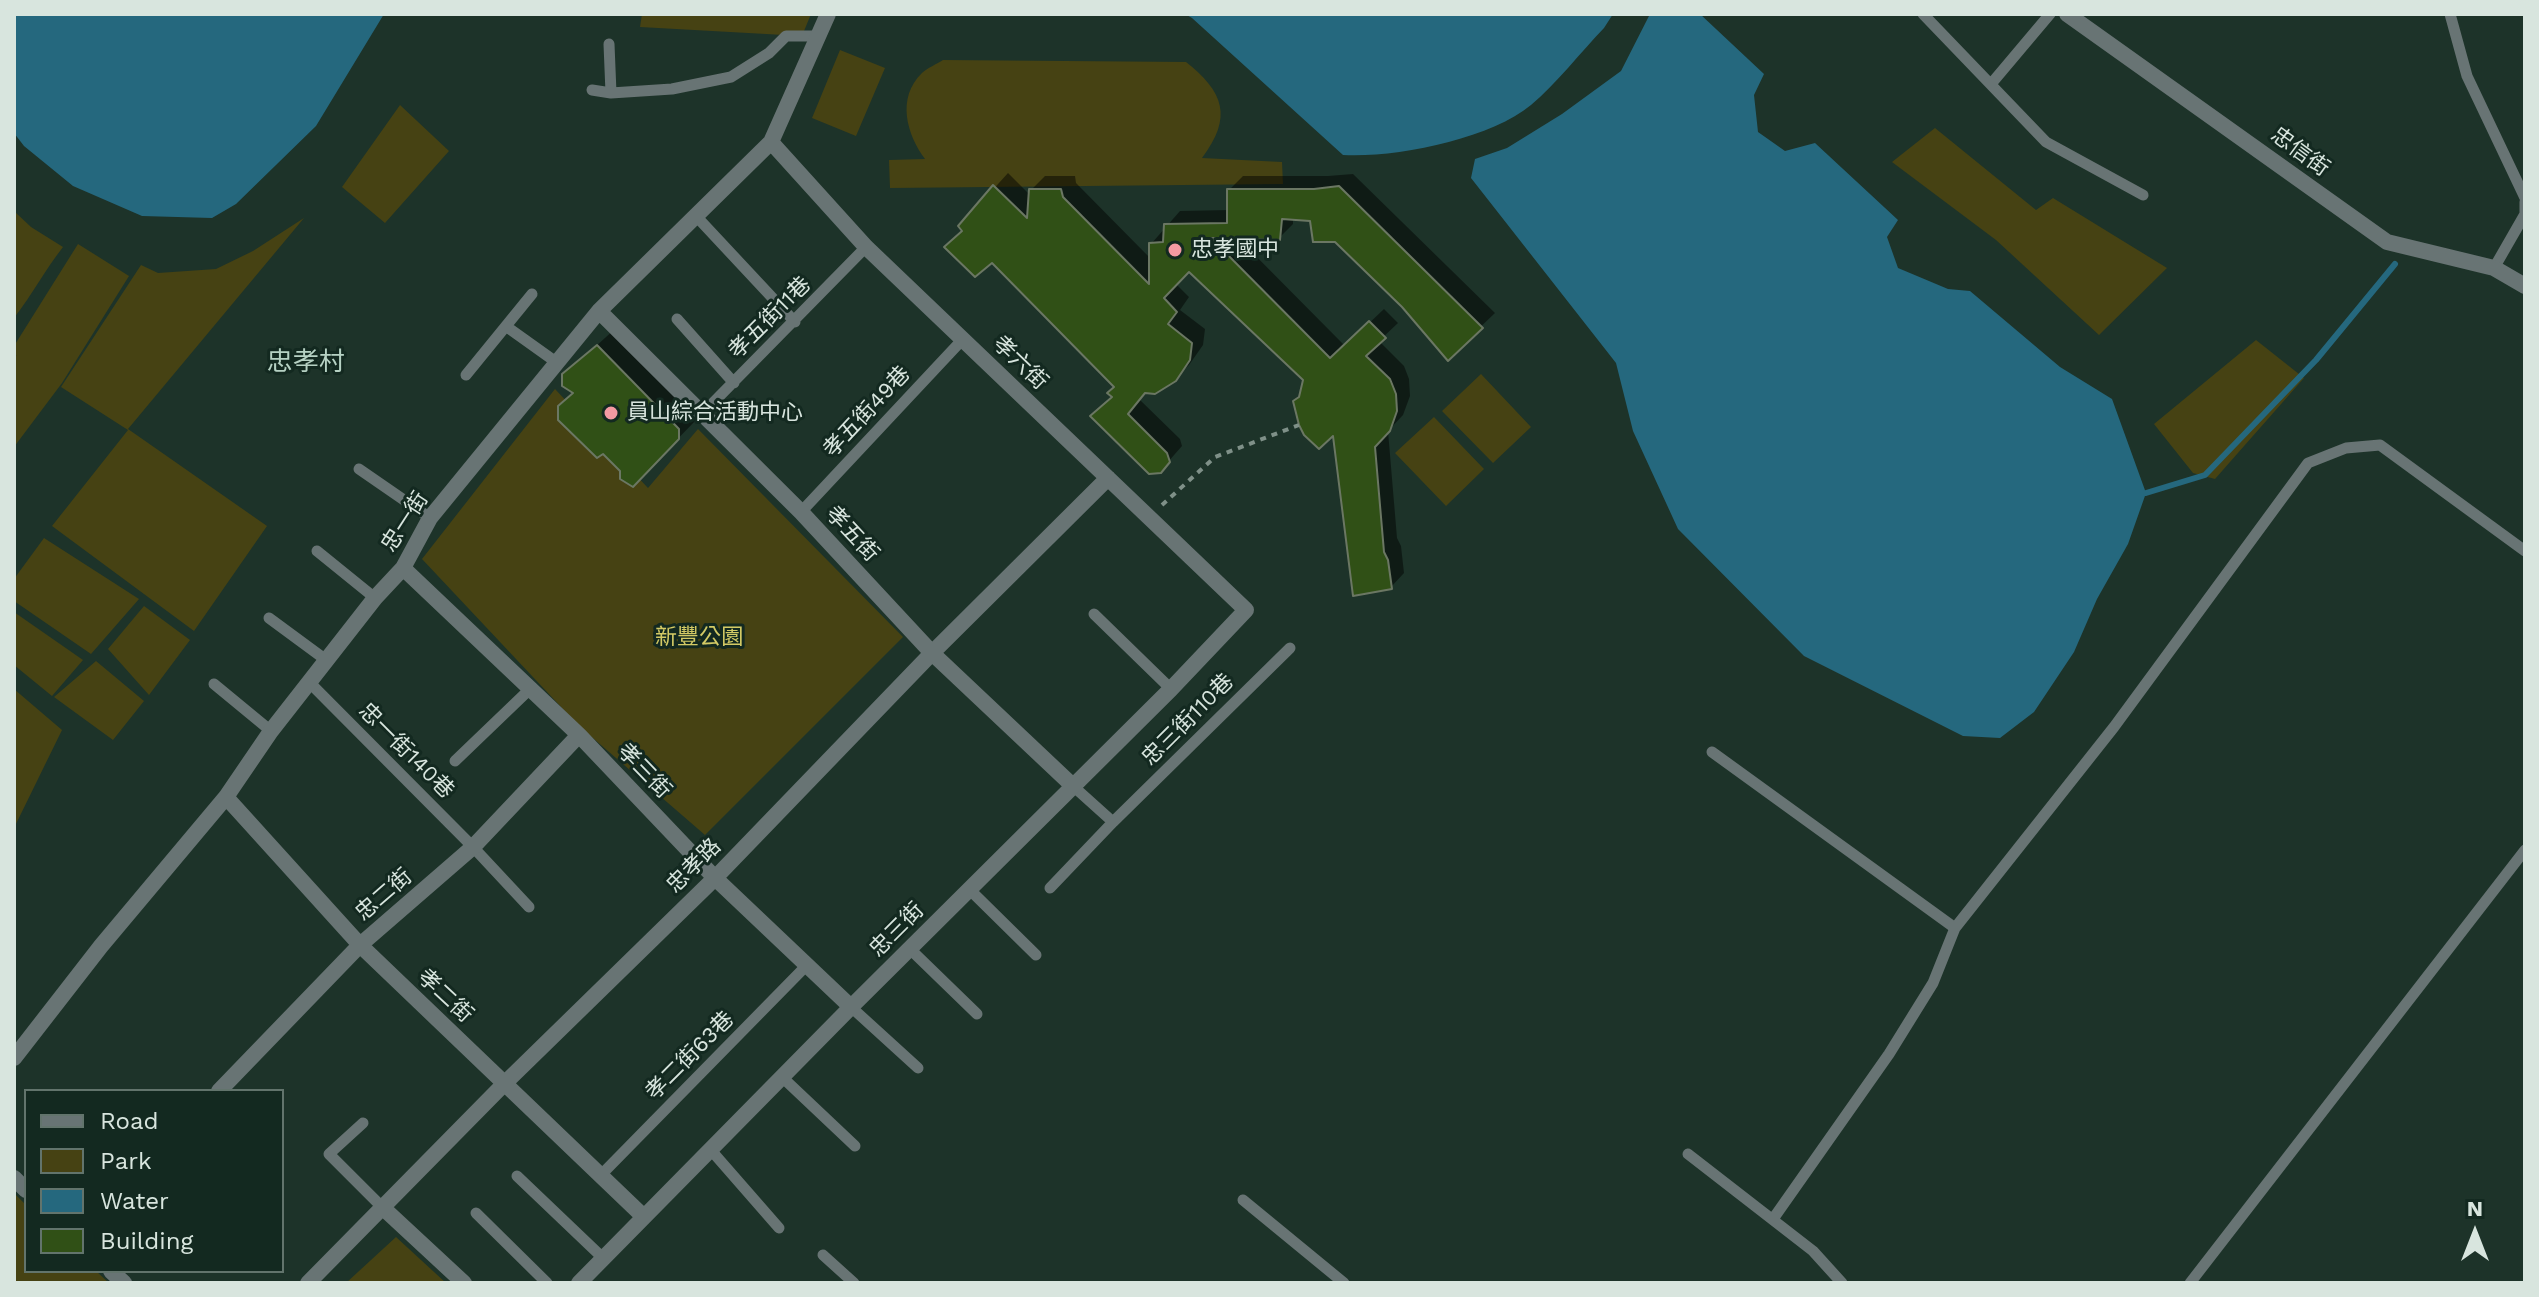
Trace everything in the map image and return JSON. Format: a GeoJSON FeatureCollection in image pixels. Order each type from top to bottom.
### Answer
{"type":"FeatureCollection","features":[{"type":"Feature","properties":{"kind":"street","name":"忠一街"},"geometry":{"type":"LineString","coordinates":[[14,1058],[101,946],[226,797],[271,731],[375,598],[403,568],[430,518],[556,362],[599,311],[771,142],[828,14]]}},
{"type":"Feature","properties":{"kind":"street","name":"忠信街"},"geometry":{"type":"LineString","coordinates":[[2067,14],[2387,242],[2494,268],[2525,286]]}},
{"type":"Feature","properties":{"kind":"street","name":"孝六街"},"geometry":{"type":"LineString","coordinates":[[771,142],[866,247],[1246,610]]}},
{"type":"Feature","properties":{"kind":"street","name":"孝五街"},"geometry":{"type":"LineString","coordinates":[[599,311],[801,512],[932,653],[1073,786]]}},
{"type":"Feature","properties":{"kind":"street","name":"忠孝路"},"geometry":{"type":"LineString","coordinates":[[308,1283],[381,1206],[715,878],[932,653],[1108,478]]}},
{"type":"Feature","properties":{"kind":"street","name":"孝三街"},"geometry":{"type":"LineString","coordinates":[[403,568],[579,735],[715,878],[851,1007]]}},
{"type":"Feature","properties":{"kind":"street","name":"忠三街"},"geometry":{"type":"LineString","coordinates":[[579,1283],[1246,610]]}},
{"type":"Feature","properties":{"kind":"street","name":"忠二街"},"geometry":{"type":"LineString","coordinates":[[221,1089],[360,945],[473,847],[579,735]]}},
{"type":"Feature","properties":{"kind":"street","name":"孝二街"},"geometry":{"type":"LineString","coordinates":[[226,797],[360,945],[644,1217]]}},
{"type":"Feature","properties":{"kind":"street"},"geometry":{"type":"LineString","coordinates":[[381,1206],[464,1283]]}},
{"type":"Feature","properties":{"kind":"lane"},"geometry":{"type":"LineString","coordinates":[[1923,14],[2046,142],[2143,195]]}},
{"type":"Feature","properties":{"kind":"lane"},"geometry":{"type":"LineString","coordinates":[[1991,84],[2050,14]]}},
{"type":"Feature","properties":{"kind":"lane"},"geometry":{"type":"LineString","coordinates":[[2450,14],[2467,76],[2525,200],[2525,214],[2494,268]]}},
{"type":"Feature","properties":{"kind":"lane"},"geometry":{"type":"LineString","coordinates":[[592,90],[611,93],[672,89],[731,77],[769,53],[786,36],[818,36]]}},
{"type":"Feature","properties":{"kind":"lane"},"geometry":{"type":"LineString","coordinates":[[609,44],[611,93]]}},
{"type":"Feature","properties":{"kind":"lane"},"geometry":{"type":"LineString","coordinates":[[696,216],[795,322]]}},
{"type":"Feature","properties":{"kind":"lane","name":"孝五街11巷"},"geometry":{"type":"LineString","coordinates":[[701,415],[866,247]]}},
{"type":"Feature","properties":{"kind":"lane"},"geometry":{"type":"LineString","coordinates":[[466,375],[532,294]]}},
{"type":"Feature","properties":{"kind":"lane"},"geometry":{"type":"LineString","coordinates":[[677,319],[734,383]]}},
{"type":"Feature","properties":{"kind":"lane"},"geometry":{"type":"LineString","coordinates":[[507,327],[556,362]]}},
{"type":"Feature","properties":{"kind":"lane","name":"孝五街49巷"},"geometry":{"type":"LineString","coordinates":[[801,512],[963,339]]}},
{"type":"Feature","properties":{"kind":"lane"},"geometry":{"type":"LineString","coordinates":[[1773,1219],[1889,1054],[1933,983],[1955,928],[2114,727],[2308,463],[2346,448],[2380,445],[2525,551]]}},
{"type":"Feature","properties":{"kind":"lane"},"geometry":{"type":"LineString","coordinates":[[359,469],[430,518]]}},
{"type":"Feature","properties":{"kind":"lane"},"geometry":{"type":"LineString","coordinates":[[317,551],[375,598]]}},
{"type":"Feature","properties":{"kind":"lane"},"geometry":{"type":"LineString","coordinates":[[1094,614],[1171,689]]}},
{"type":"Feature","properties":{"kind":"lane"},"geometry":{"type":"LineString","coordinates":[[269,618],[326,660]]}},
{"type":"Feature","properties":{"kind":"lane","name":"忠三街110巷"},"geometry":{"type":"LineString","coordinates":[[1050,888],[1290,648]]}},
{"type":"Feature","properties":{"kind":"lane","name":"忠一街140巷"},"geometry":{"type":"LineString","coordinates":[[310,683],[529,907]]}},
{"type":"Feature","properties":{"kind":"lane"},"geometry":{"type":"LineString","coordinates":[[214,684],[271,731]]}},
{"type":"Feature","properties":{"kind":"lane"},"geometry":{"type":"LineString","coordinates":[[455,761],[530,689]]}},
{"type":"Feature","properties":{"kind":"lane"},"geometry":{"type":"LineString","coordinates":[[1712,752],[1955,928]]}},
{"type":"Feature","properties":{"kind":"lane"},"geometry":{"type":"LineString","coordinates":[[1073,786],[1113,822]]}},
{"type":"Feature","properties":{"kind":"lane"},"geometry":{"type":"LineString","coordinates":[[2190,1283],[2525,850]]}},
{"type":"Feature","properties":{"kind":"lane"},"geometry":{"type":"LineString","coordinates":[[969,889],[1036,955]]}},
{"type":"Feature","properties":{"kind":"lane"},"geometry":{"type":"LineString","coordinates":[[910,949],[977,1014]]}},
{"type":"Feature","properties":{"kind":"lane","name":"孝二街63巷"},"geometry":{"type":"LineString","coordinates":[[600,1176],[808,964]]}},
{"type":"Feature","properties":{"kind":"lane"},"geometry":{"type":"LineString","coordinates":[[851,1007],[918,1068]]}},
{"type":"Feature","properties":{"kind":"lane"},"geometry":{"type":"LineString","coordinates":[[782,1077],[855,1146]]}},
{"type":"Feature","properties":{"kind":"lane"},"geometry":{"type":"LineString","coordinates":[[363,1123],[329,1154],[381,1206]]}},
{"type":"Feature","properties":{"kind":"lane"},"geometry":{"type":"LineString","coordinates":[[710,1149],[779,1228]]}},
{"type":"Feature","properties":{"kind":"lane"},"geometry":{"type":"LineString","coordinates":[[1688,1154],[1813,1251],[1842,1283]]}},
{"type":"Feature","properties":{"kind":"lane"},"geometry":{"type":"LineString","coordinates":[[517,1176],[604,1259]]}},
{"type":"Feature","properties":{"kind":"lane"},"geometry":{"type":"LineString","coordinates":[[1243,1200],[1344,1283]]}},
{"type":"Feature","properties":{"kind":"lane"},"geometry":{"type":"LineString","coordinates":[[476,1213],[547,1283]]}},
{"type":"Feature","properties":{"kind":"lane"},"geometry":{"type":"LineString","coordinates":[[823,1255],[854,1283]]}},
{"type":"Feature","properties":{"kind":"path"},"geometry":{"type":"LineString","coordinates":[[1149,517],[1215,457],[1299,425]]}},
{"type":"Feature","properties":{"kind":"green space"},"geometry":{"type":"Polygon","coordinates":[[[642,14],[811,14],[802,36],[640,27],[642,14]]]}},
{"type":"Feature","properties":{"kind":"green space"},"geometry":{"type":"Polygon","coordinates":[[[840,50],[885,68],[856,136],[812,118],[840,50]]]}},
{"type":"Feature","properties":{"kind":"green space"},"geometry":{"type":"Polygon","coordinates":[[[943,60],[1186,62],[1209,84],[1220,106],[1218,130],[1202,158],[1282,162],[1283,184],[890,188],[889,160],[925,159],[909,128],[909,94],[924,71],[943,60]]]}},
{"type":"Feature","properties":{"kind":"green space"},"geometry":{"type":"Polygon","coordinates":[[[400,105],[449,151],[385,223],[342,187],[400,105]]]}},
{"type":"Feature","properties":{"kind":"green space"},"geometry":{"type":"Polygon","coordinates":[[[1935,128],[2036,210],[2053,198],[2167,268],[2099,335],[1996,240],[1892,162],[1935,128]]]}},
{"type":"Feature","properties":{"kind":"green space"},"geometry":{"type":"Polygon","coordinates":[[[14,211],[31,227],[63,247],[14,318],[14,211]]]}},
{"type":"Feature","properties":{"kind":"green space"},"geometry":{"type":"Polygon","coordinates":[[[304,218],[128,429],[267,526],[194,631],[52,526],[128,430],[61,387],[141,265],[158,273],[216,269],[253,251],[304,218]]]}},
{"type":"Feature","properties":{"kind":"green space"},"geometry":{"type":"Polygon","coordinates":[[[78,244],[129,276],[62,383],[14,447],[14,355],[17,356],[14,346],[78,244]]]}},
{"type":"Feature","properties":{"kind":"green space"},"geometry":{"type":"Polygon","coordinates":[[[2256,340],[2304,378],[2215,479],[2193,473],[2154,424],[2256,340]]]}},
{"type":"Feature","properties":{"kind":"green space"},"geometry":{"type":"Polygon","coordinates":[[[1481,374],[1531,427],[1493,463],[1442,411],[1481,374]]]}},
{"type":"Feature","properties":{"kind":"green space","name":"新豐公園"},"geometry":{"type":"Polygon","coordinates":[[[555,389],[648,488],[698,429],[903,637],[705,835],[579,726],[422,559],[555,389]]]}},
{"type":"Feature","properties":{"kind":"green space"},"geometry":{"type":"Polygon","coordinates":[[[1434,417],[1484,469],[1446,506],[1395,453],[1434,417]]]}},
{"type":"Feature","properties":{"kind":"green space"},"geometry":{"type":"Polygon","coordinates":[[[44,538],[139,599],[91,654],[14,601],[14,579],[44,538]]]}},
{"type":"Feature","properties":{"kind":"green space"},"geometry":{"type":"Polygon","coordinates":[[[144,606],[190,640],[149,695],[108,649],[144,606]]]}},
{"type":"Feature","properties":{"kind":"green space"},"geometry":{"type":"Polygon","coordinates":[[[14,612],[83,660],[52,696],[14,665],[14,612]]]}},
{"type":"Feature","properties":{"kind":"green space"},"geometry":{"type":"Polygon","coordinates":[[[96,661],[144,701],[113,740],[54,697],[96,661]]]}},
{"type":"Feature","properties":{"kind":"green space"},"geometry":{"type":"Polygon","coordinates":[[[14,689],[62,730],[14,828],[14,689]]]}},
{"type":"Feature","properties":{"kind":"green space"},"geometry":{"type":"Polygon","coordinates":[[[14,1193],[24,1203],[24,1273],[98,1273],[109,1283],[14,1283],[14,1193]]]}},
{"type":"Feature","properties":{"kind":"green space"},"geometry":{"type":"Polygon","coordinates":[[[396,1237],[446,1283],[346,1283],[396,1237]]]}},
{"type":"Feature","properties":{"kind":"water"},"geometry":{"type":"Polygon","coordinates":[[[14,14],[384,14],[316,126],[236,204],[212,218],[142,216],[73,186],[24,146],[14,133],[14,14]]]}},
{"type":"Feature","properties":{"kind":"water"},"geometry":{"type":"Polygon","coordinates":[[[1185,14],[1613,14],[1604,28],[1531,105],[1492,128],[1415,149],[1343,155],[1185,14]]]}},
{"type":"Feature","properties":{"kind":"water"},"geometry":{"type":"Polygon","coordinates":[[[1650,14],[1700,14],[1764,74],[1754,95],[1758,132],[1785,151],[1815,143],[1898,220],[1887,237],[1898,268],[1948,289],[1970,291],[2060,367],[2112,399],[2146,493],[2128,544],[2097,599],[2074,652],[2034,712],[2000,738],[1963,736],[1804,656],[1678,529],[1633,431],[1616,363],[1471,178],[1475,159],[1507,148],[1562,114],[1621,71],[1650,14]]]}},
{"type":"Feature","properties":{"kind":"building"},"geometry":{"type":"Polygon","coordinates":[[[993,185],[1027,218],[1029,189],[1061,189],[1063,197],[1149,284],[1149,243],[1163,242],[1164,224],[1227,223],[1227,189],[1339,186],[1483,328],[1448,361],[1402,307],[1335,242],[1313,242],[1310,221],[1282,219],[1280,240],[1211,238],[1330,358],[1369,321],[1386,338],[1366,356],[1390,379],[1396,394],[1397,411],[1390,431],[1375,447],[1384,552],[1392,589],[1353,596],[1333,436],[1319,449],[1304,435],[1293,401],[1299,397],[1303,380],[1189,272],[1164,298],[1177,312],[1168,324],[1192,343],[1190,360],[1176,381],[1155,394],[1145,393],[1128,414],[1167,453],[1170,462],[1161,473],[1149,474],[1090,416],[1112,397],[1107,393],[1114,387],[992,263],[975,277],[944,247],[962,231],[958,226],[993,185]]]}},
{"type":"Feature","properties":{"kind":"building","name":"員山綜合活動中心"},"geometry":{"type":"Polygon","coordinates":[[[597,345],[679,429],[679,439],[633,487],[620,479],[620,471],[603,454],[597,458],[558,420],[558,406],[573,393],[562,386],[562,374],[597,345]]]}},
{"type":"Feature","properties":{"kind":"waterway"},"geometry":{"type":"LineString","coordinates":[[2146,493],[2205,475],[2316,360],[2395,264]]}},
{"type":"Feature","properties":{"kind":"place","name":"忠孝國中"},"geometry":{"type":"Point","coordinates":[1175,250]}},
{"type":"Feature","properties":{"kind":"place","name":"員山綜合活動中心"},"geometry":{"type":"Point","coordinates":[611,413]}},
{"type":"Feature","properties":{"kind":"district","name":"忠孝村"},"geometry":{"type":"Point","coordinates":[306,362]}}]}
